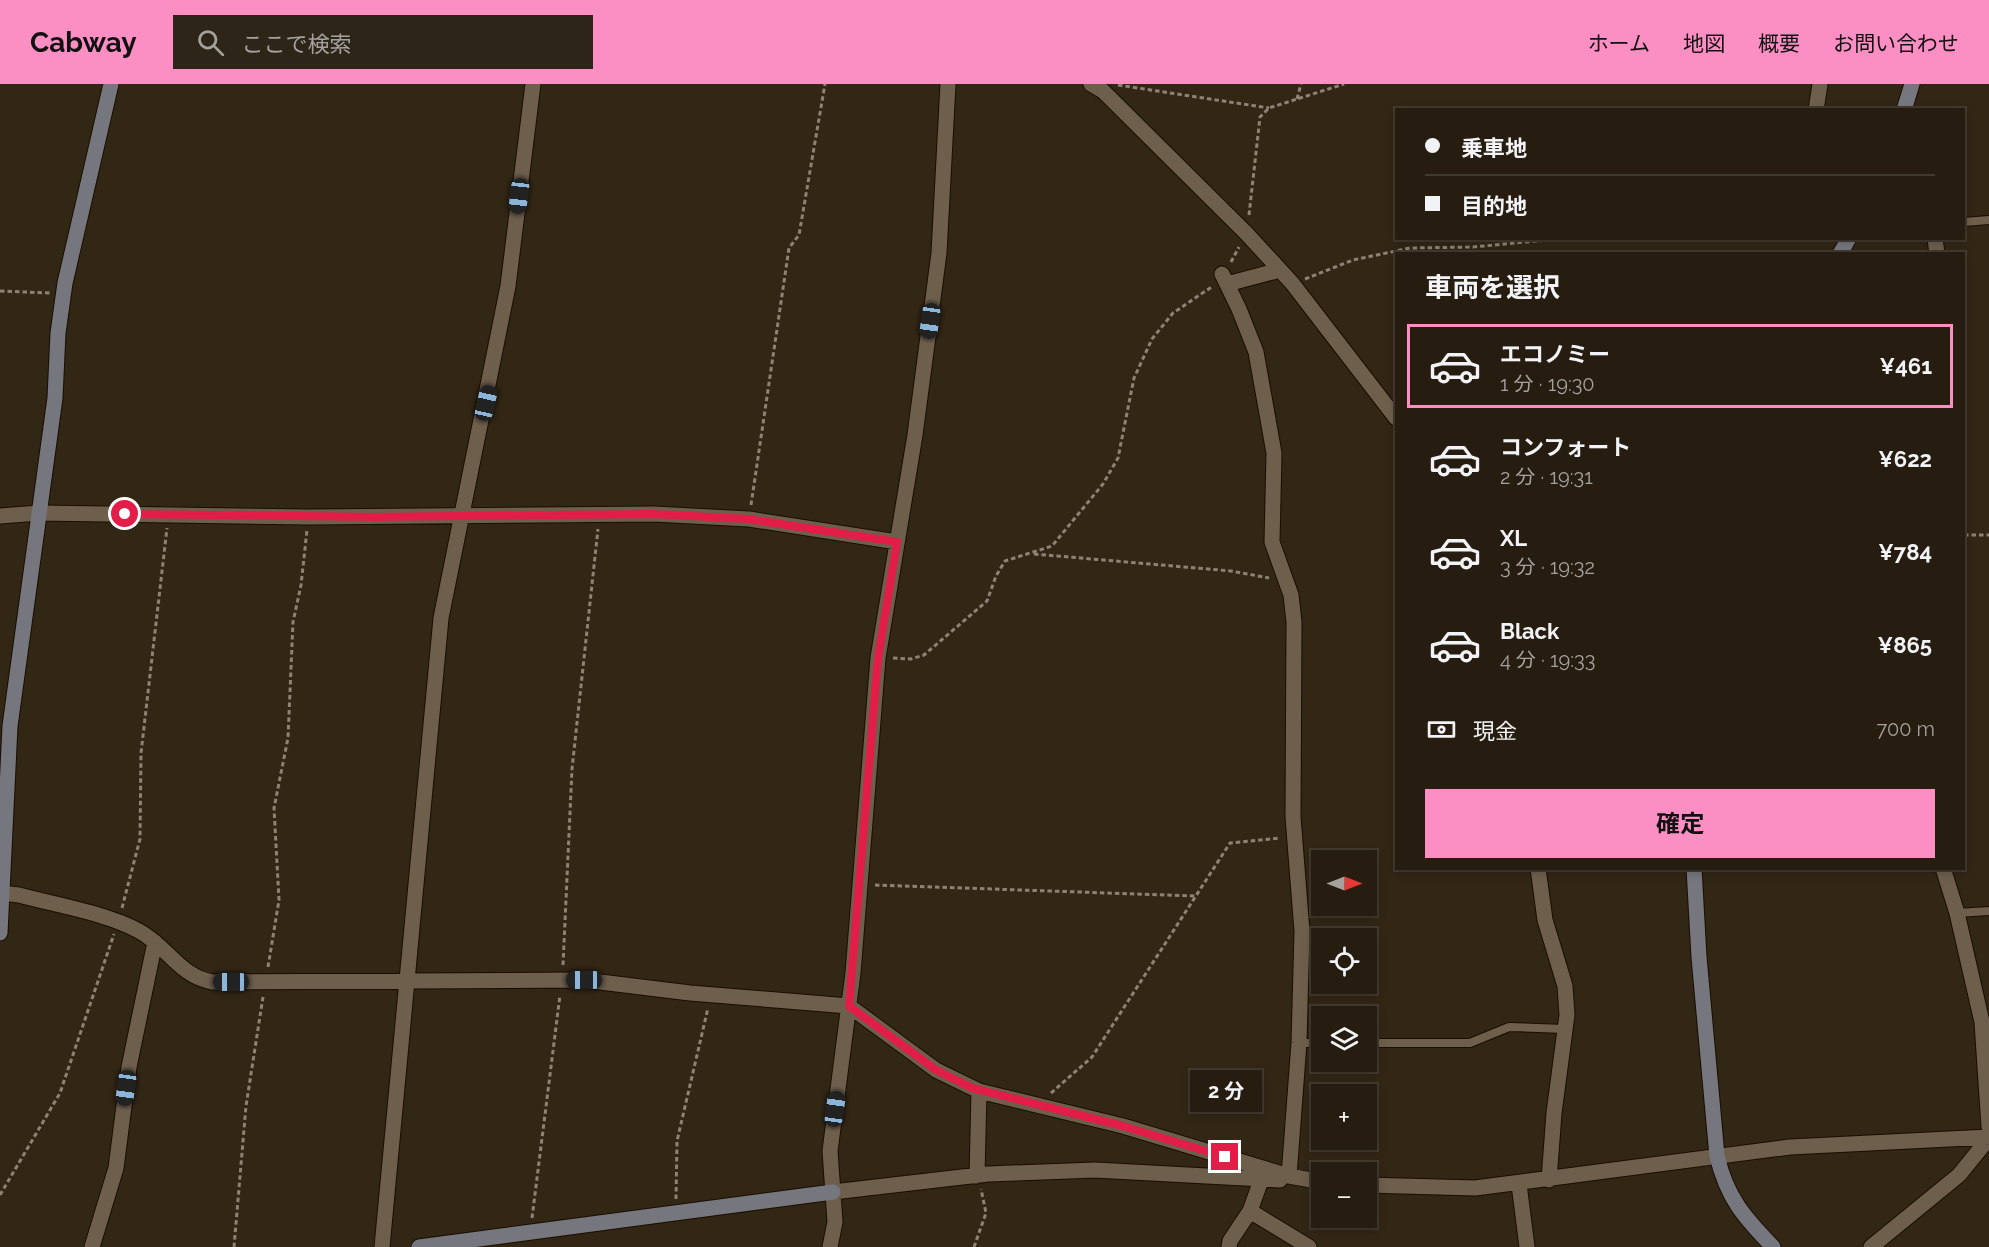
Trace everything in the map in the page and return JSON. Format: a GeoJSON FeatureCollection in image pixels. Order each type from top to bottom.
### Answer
{"type":"FeatureCollection","features":[{"type":"Feature","properties":{"kind":"street"},"geometry":{"type":"LineString","coordinates":[[0,933],[9,726],[55,398],[58,333],[64,293],[111,84]]}},
{"type":"Feature","properties":{"kind":"street"},"geometry":{"type":"LineString","coordinates":[[382,1247],[441,618],[460,516],[491,381],[508,286],[533,84]]}},
{"type":"Feature","properties":{"kind":"street"},"geometry":{"type":"LineString","coordinates":[[830,1247],[835,1222],[830,1151],[849,1006],[878,658],[939,253],[948,84]]}},
{"type":"Feature","properties":{"kind":"street"},"geometry":{"type":"LineString","coordinates":[[1091,84],[1103,91],[1247,234],[1280,270],[1395,417]]}},
{"type":"Feature","properties":{"kind":"street"},"geometry":{"type":"LineString","coordinates":[[1816,108],[1820,84]]}},
{"type":"Feature","properties":{"kind":"street"},"geometry":{"type":"LineString","coordinates":[[1905,108],[1912,84]]}},
{"type":"Feature","properties":{"kind":"street"},"geometry":{"type":"LineString","coordinates":[[1280,270],[1224,279],[1256,352],[1274,453],[1272,542],[1291,595],[1294,622],[1294,837],[1302,931],[1299,1043],[1289,1176]]}},
{"type":"Feature","properties":{"kind":"street"},"geometry":{"type":"LineString","coordinates":[[0,516],[39,513],[308,517],[654,514],[748,519],[897,542]]}},
{"type":"Feature","properties":{"kind":"street"},"geometry":{"type":"LineString","coordinates":[[1538,870],[1545,920],[1565,986],[1565,1029],[1554,1113],[1549,1180]]}},
{"type":"Feature","properties":{"kind":"street"},"geometry":{"type":"LineString","coordinates":[[1694,870],[1699,957],[1717,1156],[1722,1178],[1732,1200],[1773,1247]]}},
{"type":"Feature","properties":{"kind":"street"},"geometry":{"type":"LineString","coordinates":[[1944,870],[1957,913],[1982,1022],[1989,1127]]}},
{"type":"Feature","properties":{"kind":"street"},"geometry":{"type":"LineString","coordinates":[[2,893],[19,895],[118,922],[139,931],[155,942],[183,970],[198,980],[266,982],[407,979],[584,980],[711,995],[849,1006],[936,1070],[979,1091],[1039,1104],[1263,1174],[1311,1181]]}},
{"type":"Feature","properties":{"kind":"street"},"geometry":{"type":"LineString","coordinates":[[92,1247],[116,1168],[129,1067],[155,942]]}},
{"type":"Feature","properties":{"kind":"street"},"geometry":{"type":"LineString","coordinates":[[977,1176],[979,1091]]}},
{"type":"Feature","properties":{"kind":"street"},"geometry":{"type":"LineString","coordinates":[[1377,1185],[1475,1188],[1790,1147],[1989,1138]]}},
{"type":"Feature","properties":{"kind":"street"},"geometry":{"type":"LineString","coordinates":[[1870,1247],[1959,1175],[1989,1138]]}},
{"type":"Feature","properties":{"kind":"street"},"geometry":{"type":"LineString","coordinates":[[419,1247],[833,1192],[977,1176],[1095,1170],[1263,1174],[1311,1180]]}},
{"type":"Feature","properties":{"kind":"street"},"geometry":{"type":"LineString","coordinates":[[1228,1247],[1250,1211],[1263,1174]]}},
{"type":"Feature","properties":{"kind":"street"},"geometry":{"type":"LineString","coordinates":[[1519,1184],[1527,1247]]}},
{"type":"Feature","properties":{"kind":"street"},"geometry":{"type":"LineString","coordinates":[[1250,1211],[1309,1247]]}},
{"type":"Feature","properties":{"kind":"lane"},"geometry":{"type":"LineString","coordinates":[[1965,222],[1989,220]]}},
{"type":"Feature","properties":{"kind":"lane"},"geometry":{"type":"LineString","coordinates":[[1957,913],[1989,911]]}},
{"type":"Feature","properties":{"kind":"lane"},"geometry":{"type":"LineString","coordinates":[[1377,1043],[1470,1043],[1509,1027],[1565,1029]]}},
{"type":"Feature","properties":{"kind":"lane"},"geometry":{"type":"LineString","coordinates":[[1299,1043],[1311,1043]]}},
{"type":"Feature","properties":{"kind":"path"},"geometry":{"type":"LineString","coordinates":[[748,519],[789,248],[799,235],[825,84]]}},
{"type":"Feature","properties":{"kind":"path"},"geometry":{"type":"LineString","coordinates":[[1114,84],[1269,108],[1344,84]]}},
{"type":"Feature","properties":{"kind":"path"},"geometry":{"type":"LineString","coordinates":[[1297,99],[1301,84]]}},
{"type":"Feature","properties":{"kind":"path"},"geometry":{"type":"LineString","coordinates":[[878,658],[911,659],[924,656],[987,601],[996,576],[1005,561],[1052,546],[1103,484],[1118,458],[1134,378],[1152,339],[1173,313],[1224,279],[1247,234],[1256,133],[1260,117],[1269,108]]}},
{"type":"Feature","properties":{"kind":"path"},"geometry":{"type":"LineString","coordinates":[[1292,284],[1353,260],[1410,248],[1473,248],[1549,240]]}},
{"type":"Feature","properties":{"kind":"path"},"geometry":{"type":"LineString","coordinates":[[0,291],[64,293]]}},
{"type":"Feature","properties":{"kind":"path"},"geometry":{"type":"LineString","coordinates":[[0,1195],[60,1093],[118,922],[140,839],[141,753],[168,515]]}},
{"type":"Feature","properties":{"kind":"path"},"geometry":{"type":"LineString","coordinates":[[530,1232],[562,980],[572,769],[599,515]]}},
{"type":"Feature","properties":{"kind":"path"},"geometry":{"type":"LineString","coordinates":[[234,1247],[246,1106],[279,900],[274,808],[288,738],[292,622],[301,585],[308,517]]}},
{"type":"Feature","properties":{"kind":"path"},"geometry":{"type":"LineString","coordinates":[[1965,535],[1989,535]]}},
{"type":"Feature","properties":{"kind":"path"},"geometry":{"type":"LineString","coordinates":[[1032,554],[1220,570],[1284,580]]}},
{"type":"Feature","properties":{"kind":"path"},"geometry":{"type":"LineString","coordinates":[[1039,1104],[1092,1057],[1230,843],[1294,837]]}},
{"type":"Feature","properties":{"kind":"path"},"geometry":{"type":"LineString","coordinates":[[858,885],[1196,896]]}},
{"type":"Feature","properties":{"kind":"path"},"geometry":{"type":"LineString","coordinates":[[676,1213],[677,1141],[711,995]]}},
{"type":"Feature","properties":{"kind":"path"},"geometry":{"type":"LineString","coordinates":[[974,1247],[986,1213],[977,1176]]}},
{"type":"Feature","properties":{"kind":"route"},"geometry":{"type":"LineString","coordinates":[[125,514],[308,517],[654,514],[748,519],[897,542],[878,658],[849,1006],[936,1070],[979,1091],[1123,1126],[1225,1157]]}}]}
